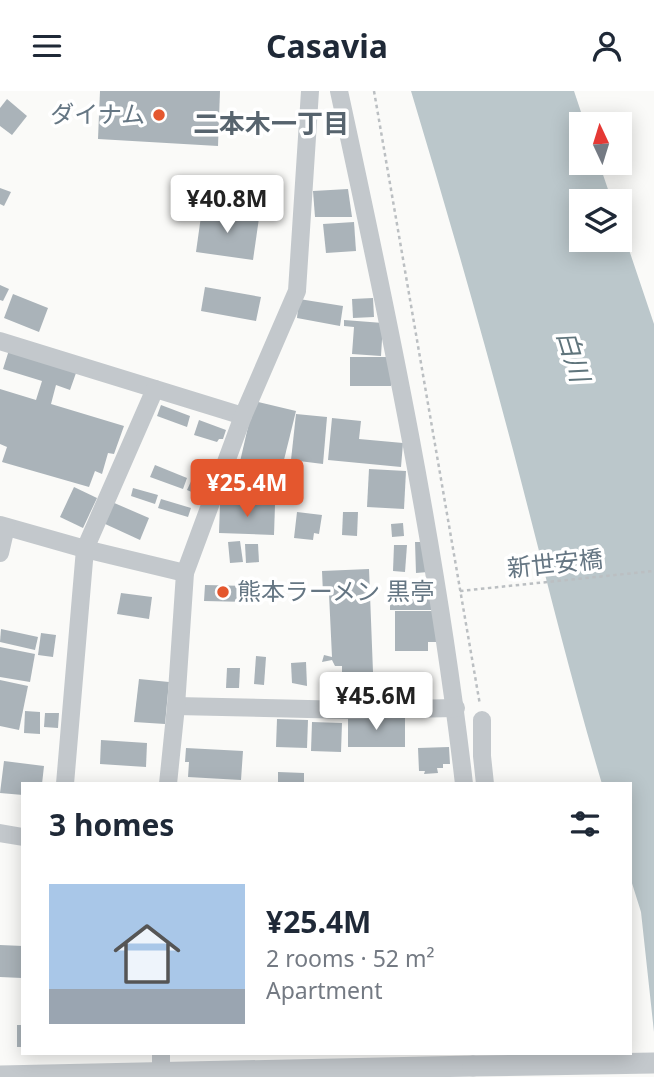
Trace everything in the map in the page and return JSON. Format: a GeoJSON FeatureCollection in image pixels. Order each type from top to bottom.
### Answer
{"type":"FeatureCollection","features":[{"type":"Feature","properties":{"kind":"street"},"geometry":{"type":"LineString","coordinates":[[168,782],[185,573],[243,416],[297,291],[310,91]]}},
{"type":"Feature","properties":{"kind":"street"},"geometry":{"type":"LineString","coordinates":[[339,91],[413,447],[456,708],[464,782]]}},
{"type":"Feature","properties":{"kind":"street"},"geometry":{"type":"LineString","coordinates":[[0,341],[243,416]]}},
{"type":"Feature","properties":{"kind":"street"},"geometry":{"type":"LineString","coordinates":[[65,782],[85,549],[155,389]]}},
{"type":"Feature","properties":{"kind":"street"},"geometry":{"type":"LineString","coordinates":[[0,553],[3,526],[185,573]]}},
{"type":"Feature","properties":{"kind":"street"},"geometry":{"type":"LineString","coordinates":[[176,706],[351,710],[456,708]]}},
{"type":"Feature","properties":{"kind":"street"},"geometry":{"type":"LineString","coordinates":[[482,720],[485,782]]}},
{"type":"Feature","properties":{"kind":"street"},"geometry":{"type":"LineString","coordinates":[[0,833],[21,837]]}},
{"type":"Feature","properties":{"kind":"street"},"geometry":{"type":"LineString","coordinates":[[0,1076],[161,1067],[654,1063]]}},
{"type":"Feature","properties":{"kind":"path"},"geometry":{"type":"LineString","coordinates":[[374,91],[482,720]]}},
{"type":"Feature","properties":{"kind":"path","name":"新世安橋"},"geometry":{"type":"LineString","coordinates":[[460,591],[654,571]]}},
{"type":"Feature","properties":{"kind":"water","name":"白川"},"geometry":{"type":"Polygon","coordinates":[[[411,91],[574,91],[581,112],[569,112],[569,175],[603,175],[608,189],[569,189],[569,252],[630,252],[654,324],[654,1032],[641,912],[632,883],[632,782],[601,782],[489,360],[411,91]]]}},
{"type":"Feature","properties":{"kind":"building","name":"ダイナム"},"geometry":{"type":"Polygon","coordinates":[[[100,91],[220,91],[218,146],[98,139],[100,91]]]}},
{"type":"Feature","properties":{"kind":"building"},"geometry":{"type":"Polygon","coordinates":[[[7,99],[27,116],[12,135],[0,126],[0,108],[7,99]]]}},
{"type":"Feature","properties":{"kind":"building"},"geometry":{"type":"Polygon","coordinates":[[[0,188],[11,192],[4,206],[0,204],[0,188]]]}},
{"type":"Feature","properties":{"kind":"building"},"geometry":{"type":"Polygon","coordinates":[[[348,189],[352,217],[315,217],[313,191],[348,189]]]}},
{"type":"Feature","properties":{"kind":"building"},"geometry":{"type":"Polygon","coordinates":[[[202,209],[259,218],[253,260],[196,252],[202,209]]]}},
{"type":"Feature","properties":{"kind":"building"},"geometry":{"type":"Polygon","coordinates":[[[354,222],[356,251],[326,253],[323,224],[354,222]]]}},
{"type":"Feature","properties":{"kind":"building"},"geometry":{"type":"Polygon","coordinates":[[[0,285],[9,289],[3,301],[0,300],[0,285]]]}},
{"type":"Feature","properties":{"kind":"building"},"geometry":{"type":"Polygon","coordinates":[[[205,287],[261,297],[256,321],[201,311],[205,287]]]}},
{"type":"Feature","properties":{"kind":"building"},"geometry":{"type":"Polygon","coordinates":[[[13,294],[48,308],[39,332],[4,318],[13,294]]]}},
{"type":"Feature","properties":{"kind":"building"},"geometry":{"type":"Polygon","coordinates":[[[373,298],[374,317],[353,318],[352,299],[373,298]]]}},
{"type":"Feature","properties":{"kind":"building"},"geometry":{"type":"Polygon","coordinates":[[[299,299],[343,306],[340,326],[297,318],[299,299]]]}},
{"type":"Feature","properties":{"kind":"building"},"geometry":{"type":"Polygon","coordinates":[[[344,320],[383,323],[381,356],[352,354],[354,327],[344,326],[344,320]]]}},
{"type":"Feature","properties":{"kind":"building"},"geometry":{"type":"Polygon","coordinates":[[[9,350],[76,373],[70,390],[56,385],[51,404],[124,426],[114,454],[108,453],[102,474],[95,471],[89,487],[2,462],[7,447],[0,444],[0,389],[36,400],[42,381],[3,369],[9,350]]]}},
{"type":"Feature","properties":{"kind":"building"},"geometry":{"type":"Polygon","coordinates":[[[350,357],[391,357],[391,386],[350,386],[350,357]]]}},
{"type":"Feature","properties":{"kind":"building"},"geometry":{"type":"Polygon","coordinates":[[[254,401],[296,411],[280,476],[239,466],[254,401]]]}},
{"type":"Feature","properties":{"kind":"building"},"geometry":{"type":"Polygon","coordinates":[[[161,405],[190,416],[187,427],[157,416],[161,405]]]}},
{"type":"Feature","properties":{"kind":"building"},"geometry":{"type":"Polygon","coordinates":[[[296,414],[327,417],[323,464],[291,460],[296,414]]]}},
{"type":"Feature","properties":{"kind":"building"},"geometry":{"type":"Polygon","coordinates":[[[332,418],[361,421],[359,439],[403,443],[401,467],[328,460],[332,418]]]}},
{"type":"Feature","properties":{"kind":"building"},"geometry":{"type":"Polygon","coordinates":[[[199,420],[226,430],[223,439],[217,442],[194,435],[199,420]]]}},
{"type":"Feature","properties":{"kind":"building"},"geometry":{"type":"Polygon","coordinates":[[[155,465],[187,478],[183,489],[150,477],[155,465]]]}},
{"type":"Feature","properties":{"kind":"building"},"geometry":{"type":"Polygon","coordinates":[[[369,469],[406,471],[404,509],[367,507],[369,469]]]}},
{"type":"Feature","properties":{"kind":"building"},"geometry":{"type":"Polygon","coordinates":[[[229,475],[253,479],[250,496],[226,492],[229,475]]]}},
{"type":"Feature","properties":{"kind":"building"},"geometry":{"type":"Polygon","coordinates":[[[193,477],[206,483],[201,496],[187,490],[193,477]]]}},
{"type":"Feature","properties":{"kind":"building"},"geometry":{"type":"Polygon","coordinates":[[[74,487],[97,498],[83,528],[60,517],[74,487]]]}},
{"type":"Feature","properties":{"kind":"building"},"geometry":{"type":"Polygon","coordinates":[[[133,488],[158,495],[155,504],[131,496],[133,488]]]}},
{"type":"Feature","properties":{"kind":"building"},"geometry":{"type":"Polygon","coordinates":[[[161,499],[191,508],[188,517],[158,508],[161,499]]]}},
{"type":"Feature","properties":{"kind":"building"},"geometry":{"type":"Polygon","coordinates":[[[112,502],[149,518],[140,540],[103,523],[112,502]]]}},
{"type":"Feature","properties":{"kind":"building"},"geometry":{"type":"Polygon","coordinates":[[[220,504],[275,505],[274,535],[219,533],[220,504]]]}},
{"type":"Feature","properties":{"kind":"building"},"geometry":{"type":"Polygon","coordinates":[[[297,512],[322,515],[319,534],[314,533],[313,540],[294,538],[297,512]]]}},
{"type":"Feature","properties":{"kind":"building"},"geometry":{"type":"Polygon","coordinates":[[[343,512],[358,512],[357,536],[342,535],[343,512]]]}},
{"type":"Feature","properties":{"kind":"building"},"geometry":{"type":"Polygon","coordinates":[[[403,523],[404,536],[392,537],[391,524],[403,523]]]}},
{"type":"Feature","properties":{"kind":"building"},"geometry":{"type":"Polygon","coordinates":[[[240,541],[243,562],[230,563],[228,542],[240,541]]]}},
{"type":"Feature","properties":{"kind":"building"},"geometry":{"type":"Polygon","coordinates":[[[415,542],[427,542],[428,572],[416,573],[415,542]]]}},
{"type":"Feature","properties":{"kind":"building"},"geometry":{"type":"Polygon","coordinates":[[[245,544],[258,544],[259,562],[246,563],[245,544]]]}},
{"type":"Feature","properties":{"kind":"building"},"geometry":{"type":"Polygon","coordinates":[[[394,545],[407,545],[405,572],[393,571],[394,545]]]}},
{"type":"Feature","properties":{"kind":"building"},"geometry":{"type":"Polygon","coordinates":[[[369,569],[373,672],[342,673],[342,666],[335,666],[332,660],[322,662],[324,655],[332,657],[329,594],[323,594],[322,571],[369,569]]]}},
{"type":"Feature","properties":{"kind":"building"},"geometry":{"type":"Polygon","coordinates":[[[205,585],[248,586],[248,602],[204,601],[205,585]]]}},
{"type":"Feature","properties":{"kind":"building"},"geometry":{"type":"Polygon","coordinates":[[[390,588],[434,588],[434,610],[390,610],[390,588]]]}},
{"type":"Feature","properties":{"kind":"building"},"geometry":{"type":"Polygon","coordinates":[[[121,593],[152,597],[149,619],[117,614],[121,593]]]}},
{"type":"Feature","properties":{"kind":"building"},"geometry":{"type":"Polygon","coordinates":[[[395,611],[437,611],[437,642],[428,642],[428,651],[395,651],[395,611]]]}},
{"type":"Feature","properties":{"kind":"building"},"geometry":{"type":"Polygon","coordinates":[[[1,629],[38,637],[35,650],[0,642],[1,629]]]}},
{"type":"Feature","properties":{"kind":"building"},"geometry":{"type":"Polygon","coordinates":[[[41,633],[56,635],[53,657],[38,655],[41,633]]]}},
{"type":"Feature","properties":{"kind":"building"},"geometry":{"type":"Polygon","coordinates":[[[0,647],[35,654],[30,682],[0,677],[0,647]]]}},
{"type":"Feature","properties":{"kind":"building"},"geometry":{"type":"Polygon","coordinates":[[[256,656],[266,657],[264,685],[254,684],[256,656]]]}},
{"type":"Feature","properties":{"kind":"building"},"geometry":{"type":"Polygon","coordinates":[[[306,662],[307,686],[292,683],[291,663],[306,662]]]}},
{"type":"Feature","properties":{"kind":"building"},"geometry":{"type":"Polygon","coordinates":[[[227,668],[240,668],[239,688],[226,688],[227,668]]]}},
{"type":"Feature","properties":{"kind":"building"},"geometry":{"type":"Polygon","coordinates":[[[139,679],[169,682],[165,724],[134,722],[139,679]]]}},
{"type":"Feature","properties":{"kind":"building"},"geometry":{"type":"Polygon","coordinates":[[[0,680],[28,686],[19,730],[0,726],[0,680]]]}},
{"type":"Feature","properties":{"kind":"building"},"geometry":{"type":"Polygon","coordinates":[[[25,711],[40,712],[40,734],[24,733],[25,711]]]}},
{"type":"Feature","properties":{"kind":"building"},"geometry":{"type":"Polygon","coordinates":[[[45,713],[59,713],[58,728],[44,727],[45,713]]]}},
{"type":"Feature","properties":{"kind":"building"},"geometry":{"type":"Polygon","coordinates":[[[348,717],[405,717],[405,747],[348,747],[348,717]]]}},
{"type":"Feature","properties":{"kind":"building"},"geometry":{"type":"Polygon","coordinates":[[[277,719],[308,720],[307,748],[276,747],[277,719]]]}},
{"type":"Feature","properties":{"kind":"building"},"geometry":{"type":"Polygon","coordinates":[[[312,722],[342,723],[341,752],[311,751],[312,722]]]}},
{"type":"Feature","properties":{"kind":"building"},"geometry":{"type":"Polygon","coordinates":[[[101,740],[147,743],[146,767],[100,764],[101,740]]]}},
{"type":"Feature","properties":{"kind":"building"},"geometry":{"type":"Polygon","coordinates":[[[449,747],[450,764],[437,768],[438,773],[424,774],[425,771],[419,771],[418,748],[449,747]]]}},
{"type":"Feature","properties":{"kind":"building"},"geometry":{"type":"Polygon","coordinates":[[[186,748],[243,751],[241,780],[188,777],[186,748]]]}},
{"type":"Feature","properties":{"kind":"building"},"geometry":{"type":"Polygon","coordinates":[[[4,761],[44,766],[42,782],[21,782],[21,795],[0,793],[4,761]]]}},
{"type":"Feature","properties":{"kind":"building"},"geometry":{"type":"Polygon","coordinates":[[[278,772],[304,773],[304,782],[278,782],[278,772]]]}},
{"type":"Feature","properties":{"kind":"building"},"geometry":{"type":"Polygon","coordinates":[[[0,945],[21,946],[21,978],[0,977],[0,945]]]}},
{"type":"Feature","properties":{"kind":"building"},"geometry":{"type":"Polygon","coordinates":[[[17,1025],[21,1025],[21,1047],[17,1047],[17,1025]]]}},
{"type":"Feature","properties":{"kind":"place","name":"ダイナム"},"geometry":{"type":"Point","coordinates":[159,115]}},
{"type":"Feature","properties":{"kind":"place","name":"熊本ラーメン 黒亭"},"geometry":{"type":"Point","coordinates":[223,592]}},
{"type":"Feature","properties":{"kind":"district","name":"二本木一丁目"},"geometry":{"type":"Point","coordinates":[271,124]}}]}
